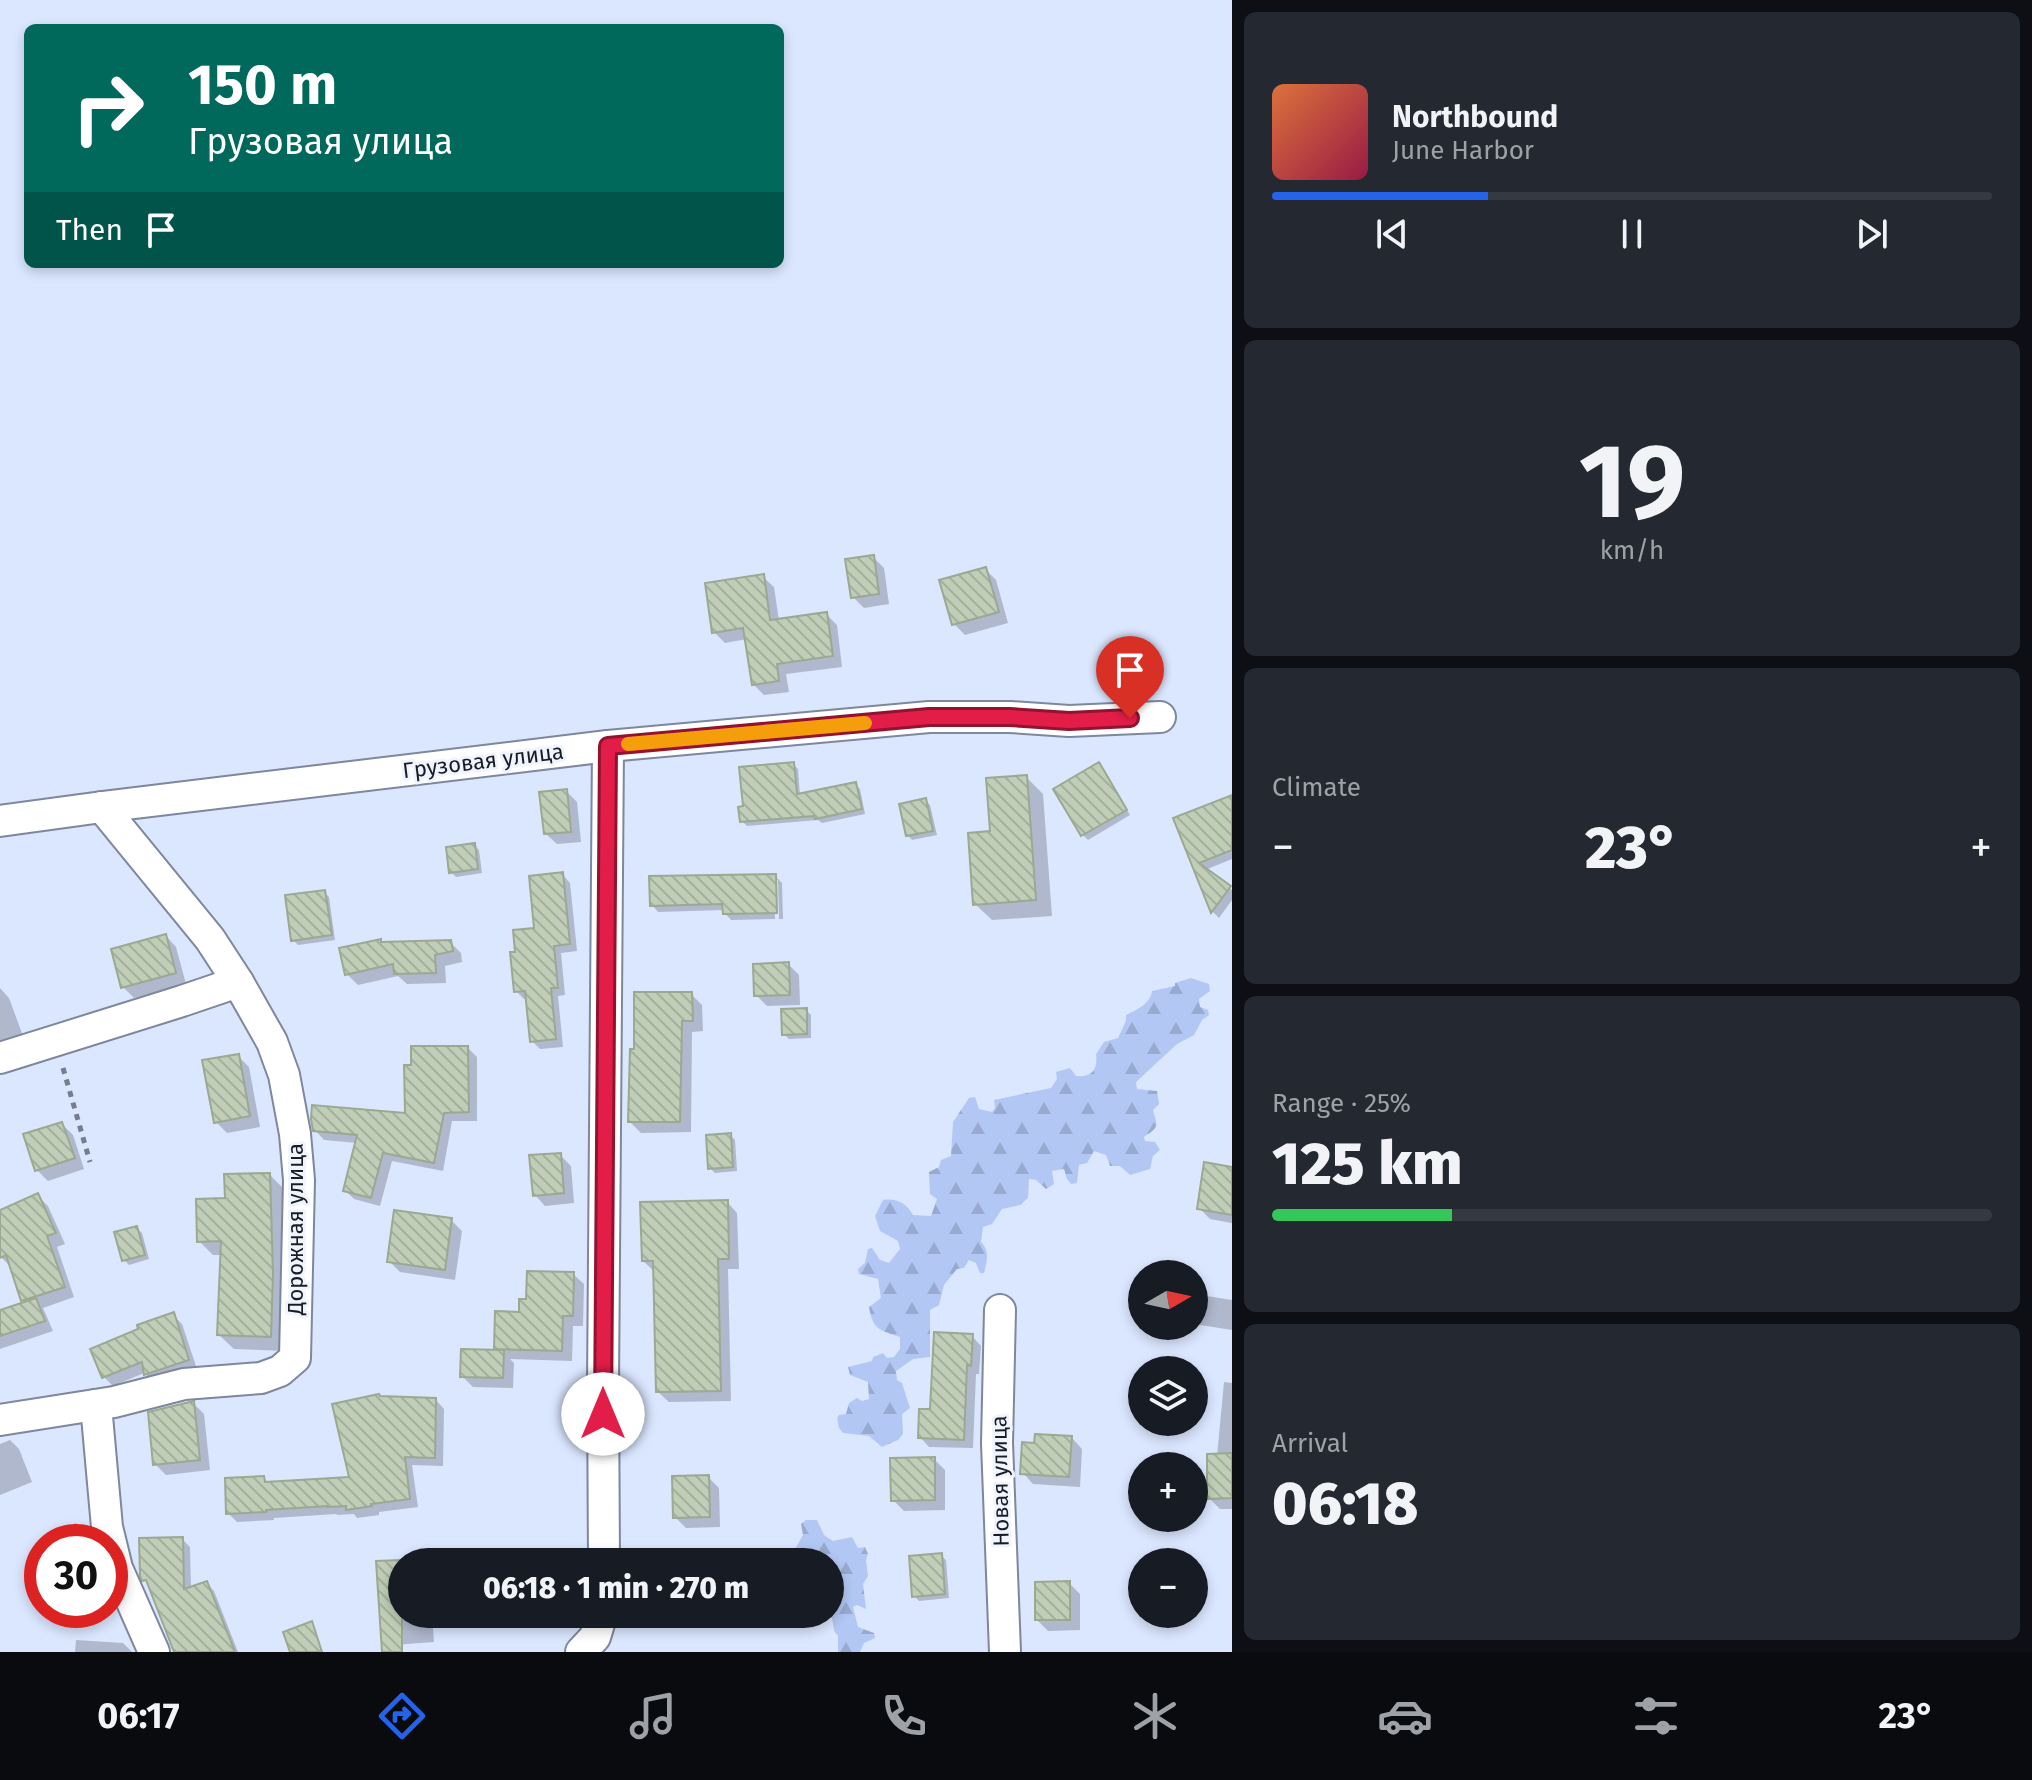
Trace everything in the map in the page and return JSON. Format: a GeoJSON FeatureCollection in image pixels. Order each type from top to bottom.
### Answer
{"type":"FeatureCollection","features":[{"type":"Feature","properties":{"kind":"street","name":"Грузовая улица"},"geometry":{"type":"LineString","coordinates":[[0,821],[608,746],[929,717],[1069,721],[1160,717]]}},
{"type":"Feature","properties":{"kind":"street"},"geometry":{"type":"LineString","coordinates":[[604,1548],[608,746]]}},
{"type":"Feature","properties":{"kind":"street","name":"Дорожная улица"},"geometry":{"type":"LineString","coordinates":[[0,1420],[96,1405],[184,1384],[261,1378],[280,1371],[295,1358],[299,1180],[295,1134],[284,1075],[272,1042],[210,939],[102,807]]}},
{"type":"Feature","properties":{"kind":"street"},"geometry":{"type":"LineString","coordinates":[[0,1058],[238,982]]}},
{"type":"Feature","properties":{"kind":"street","name":"Новая улица"},"geometry":{"type":"LineString","coordinates":[[1000,1310],[997,1443],[1005,1652]]}},
{"type":"Feature","properties":{"kind":"street"},"geometry":{"type":"LineString","coordinates":[[96,1405],[107,1527],[117,1568],[154,1652]]}},
{"type":"Feature","properties":{"kind":"street"},"geometry":{"type":"LineString","coordinates":[[581,1652],[595,1637],[598,1628]]}},
{"type":"Feature","properties":{"kind":"path"},"geometry":{"type":"LineString","coordinates":[[54,1040],[90,1162]]}},
{"type":"Feature","properties":{"kind":"green space"},"geometry":{"type":"Polygon","coordinates":[[[1191,978],[1209,984],[1210,991],[1199,999],[1200,1007],[1208,1010],[1209,1015],[1202,1020],[1194,1035],[1177,1044],[1136,1082],[1137,1089],[1157,1091],[1159,1104],[1153,1110],[1156,1126],[1144,1137],[1145,1141],[1155,1142],[1160,1150],[1153,1156],[1150,1169],[1130,1175],[1120,1166],[1110,1166],[1106,1155],[1094,1151],[1087,1163],[1079,1165],[1077,1183],[1071,1184],[1064,1169],[1052,1171],[1054,1184],[1046,1189],[1036,1180],[1029,1179],[1028,1198],[1020,1205],[1002,1209],[992,1224],[983,1227],[981,1242],[987,1256],[984,1273],[980,1273],[976,1263],[969,1260],[944,1285],[939,1305],[930,1310],[930,1357],[913,1359],[896,1371],[910,1408],[902,1414],[903,1434],[898,1440],[882,1447],[869,1436],[843,1433],[839,1428],[839,1415],[846,1414],[849,1403],[857,1398],[862,1401],[869,1399],[868,1382],[850,1375],[848,1367],[872,1361],[873,1357],[883,1353],[887,1358],[894,1357],[900,1349],[900,1337],[878,1328],[871,1315],[869,1307],[881,1298],[878,1279],[859,1274],[858,1269],[865,1263],[868,1249],[872,1248],[880,1260],[889,1263],[900,1249],[898,1241],[880,1231],[875,1216],[883,1200],[901,1203],[913,1215],[931,1216],[937,1199],[930,1194],[929,1172],[939,1167],[941,1160],[951,1156],[953,1122],[969,1098],[975,1097],[979,1109],[992,1112],[994,1100],[1051,1088],[1057,1079],[1056,1072],[1070,1068],[1076,1076],[1090,1074],[1095,1068],[1096,1054],[1104,1042],[1118,1038],[1126,1015],[1146,1003],[1152,991],[1175,986],[1175,983],[1191,978]]]}},
{"type":"Feature","properties":{"kind":"green space"},"geometry":{"type":"Polygon","coordinates":[[[806,1520],[817,1520],[824,1535],[833,1541],[852,1537],[858,1548],[865,1547],[868,1554],[868,1576],[863,1584],[866,1609],[857,1605],[853,1607],[858,1627],[874,1633],[875,1638],[864,1643],[860,1652],[838,1652],[838,1636],[834,1631],[834,1628],[844,1628],[844,1548],[796,1548],[803,1535],[801,1524],[806,1520]]]}},
{"type":"Feature","properties":{"kind":"building"},"geometry":{"type":"Polygon","coordinates":[[[874,555],[879,594],[851,598],[845,559],[874,555]]]}},
{"type":"Feature","properties":{"kind":"building"},"geometry":{"type":"Polygon","coordinates":[[[986,567],[999,612],[952,625],[939,580],[986,567]]]}},
{"type":"Feature","properties":{"kind":"building"},"geometry":{"type":"Polygon","coordinates":[[[764,574],[770,620],[827,612],[833,656],[777,664],[779,681],[752,685],[743,628],[712,633],[705,583],[764,574]]]}},
{"type":"Feature","properties":{"kind":"building"},"geometry":{"type":"Polygon","coordinates":[[[794,762],[797,794],[856,782],[862,809],[815,819],[814,816],[740,822],[738,807],[743,806],[739,767],[794,762]]]}},
{"type":"Feature","properties":{"kind":"building"},"geometry":{"type":"Polygon","coordinates":[[[1099,762],[1127,810],[1081,836],[1053,789],[1099,762]]]}},
{"type":"Feature","properties":{"kind":"building"},"geometry":{"type":"Polygon","coordinates":[[[1027,775],[1036,900],[973,905],[968,833],[990,831],[986,778],[1027,775]]]}},
{"type":"Feature","properties":{"kind":"building"},"geometry":{"type":"Polygon","coordinates":[[[567,789],[571,832],[544,834],[539,792],[567,789]]]}},
{"type":"Feature","properties":{"kind":"building"},"geometry":{"type":"Polygon","coordinates":[[[1232,795],[1232,850],[1199,863],[1231,886],[1211,913],[1173,818],[1232,795]]]}},
{"type":"Feature","properties":{"kind":"building"},"geometry":{"type":"Polygon","coordinates":[[[926,798],[933,831],[906,836],[899,804],[926,798]]]}},
{"type":"Feature","properties":{"kind":"building"},"geometry":{"type":"Polygon","coordinates":[[[475,843],[478,869],[449,873],[446,847],[475,843]]]}},
{"type":"Feature","properties":{"kind":"building"},"geometry":{"type":"Polygon","coordinates":[[[563,872],[570,944],[554,946],[558,988],[551,988],[556,1039],[530,1042],[525,991],[514,992],[510,952],[515,952],[513,930],[534,928],[529,876],[563,872]]]}},
{"type":"Feature","properties":{"kind":"building"},"geometry":{"type":"Polygon","coordinates":[[[776,874],[777,913],[723,914],[722,904],[650,906],[649,876],[776,874]]]}},
{"type":"Feature","properties":{"kind":"building"},"geometry":{"type":"Polygon","coordinates":[[[325,890],[332,935],[291,941],[285,895],[325,890]]]}},
{"type":"Feature","properties":{"kind":"building"},"geometry":{"type":"Polygon","coordinates":[[[166,934],[176,973],[121,988],[111,949],[166,934]]]}},
{"type":"Feature","properties":{"kind":"building"},"geometry":{"type":"Polygon","coordinates":[[[381,939],[381,942],[451,940],[453,951],[435,955],[436,973],[394,974],[393,964],[345,975],[339,948],[381,939]]]}},
{"type":"Feature","properties":{"kind":"building"},"geometry":{"type":"Polygon","coordinates":[[[789,962],[790,995],[754,996],[753,964],[789,962]]]}},
{"type":"Feature","properties":{"kind":"building"},"geometry":{"type":"Polygon","coordinates":[[[634,992],[692,992],[693,1021],[682,1021],[680,1122],[628,1122],[630,1049],[634,1049],[634,992]]]}},
{"type":"Feature","properties":{"kind":"building"},"geometry":{"type":"Polygon","coordinates":[[[807,1008],[807,1034],[782,1035],[781,1009],[807,1008]]]}},
{"type":"Feature","properties":{"kind":"building"},"geometry":{"type":"Polygon","coordinates":[[[411,1046],[468,1046],[469,1112],[444,1113],[434,1163],[383,1153],[371,1198],[343,1191],[357,1135],[313,1131],[312,1105],[405,1113],[404,1065],[411,1065],[411,1046]]]}},
{"type":"Feature","properties":{"kind":"building"},"geometry":{"type":"Polygon","coordinates":[[[239,1054],[250,1116],[214,1123],[202,1060],[239,1054]]]}},
{"type":"Feature","properties":{"kind":"building"},"geometry":{"type":"Polygon","coordinates":[[[62,1122],[75,1158],[35,1171],[23,1134],[62,1122]]]}},
{"type":"Feature","properties":{"kind":"building"},"geometry":{"type":"Polygon","coordinates":[[[731,1133],[733,1167],[708,1169],[706,1135],[731,1133]]]}},
{"type":"Feature","properties":{"kind":"building"},"geometry":{"type":"Polygon","coordinates":[[[561,1153],[564,1193],[533,1196],[529,1155],[561,1153]]]}},
{"type":"Feature","properties":{"kind":"building"},"geometry":{"type":"Polygon","coordinates":[[[1204,1162],[1232,1167],[1232,1215],[1197,1209],[1204,1162]]]}},
{"type":"Feature","properties":{"kind":"building"},"geometry":{"type":"Polygon","coordinates":[[[270,1173],[271,1337],[217,1335],[221,1241],[197,1242],[196,1199],[225,1198],[224,1174],[270,1173]]]}},
{"type":"Feature","properties":{"kind":"building"},"geometry":{"type":"Polygon","coordinates":[[[38,1193],[56,1233],[47,1236],[65,1287],[21,1301],[6,1255],[0,1258],[0,1210],[38,1193]]]}},
{"type":"Feature","properties":{"kind":"building"},"geometry":{"type":"Polygon","coordinates":[[[728,1200],[729,1259],[718,1259],[721,1391],[656,1392],[653,1261],[642,1261],[640,1202],[728,1200]]]}},
{"type":"Feature","properties":{"kind":"building"},"geometry":{"type":"Polygon","coordinates":[[[394,1210],[452,1218],[445,1270],[387,1262],[394,1210]]]}},
{"type":"Feature","properties":{"kind":"building"},"geometry":{"type":"Polygon","coordinates":[[[137,1226],[145,1255],[122,1261],[114,1232],[137,1226]]]}},
{"type":"Feature","properties":{"kind":"building"},"geometry":{"type":"Polygon","coordinates":[[[527,1271],[574,1272],[573,1316],[563,1316],[562,1351],[494,1349],[495,1311],[519,1312],[519,1299],[526,1299],[527,1271]]]}},
{"type":"Feature","properties":{"kind":"building"},"geometry":{"type":"Polygon","coordinates":[[[36,1298],[45,1321],[0,1336],[0,1310],[36,1298]]]}},
{"type":"Feature","properties":{"kind":"building"},"geometry":{"type":"Polygon","coordinates":[[[174,1312],[189,1360],[144,1375],[142,1362],[102,1378],[90,1349],[138,1329],[137,1325],[174,1312]]]}},
{"type":"Feature","properties":{"kind":"building"},"geometry":{"type":"Polygon","coordinates":[[[934,1332],[973,1334],[971,1366],[967,1365],[964,1440],[918,1438],[919,1409],[930,1409],[934,1332]]]}},
{"type":"Feature","properties":{"kind":"building"},"geometry":{"type":"Polygon","coordinates":[[[461,1349],[504,1350],[503,1378],[460,1377],[461,1349]]]}},
{"type":"Feature","properties":{"kind":"building"},"geometry":{"type":"Polygon","coordinates":[[[379,1394],[436,1398],[435,1458],[405,1457],[410,1499],[346,1510],[346,1506],[327,1506],[226,1514],[225,1478],[264,1476],[265,1482],[349,1477],[332,1404],[379,1394]]]}},
{"type":"Feature","properties":{"kind":"building"},"geometry":{"type":"Polygon","coordinates":[[[194,1401],[200,1460],[153,1465],[148,1412],[194,1401]]]}},
{"type":"Feature","properties":{"kind":"building"},"geometry":{"type":"Polygon","coordinates":[[[1035,1434],[1072,1436],[1069,1477],[1020,1474],[1022,1442],[1034,1443],[1035,1434]]]}},
{"type":"Feature","properties":{"kind":"building"},"geometry":{"type":"Polygon","coordinates":[[[1232,1453],[1232,1498],[1208,1499],[1208,1454],[1232,1453]]]}},
{"type":"Feature","properties":{"kind":"building"},"geometry":{"type":"Polygon","coordinates":[[[935,1457],[935,1500],[891,1501],[890,1458],[935,1457]]]}},
{"type":"Feature","properties":{"kind":"building"},"geometry":{"type":"Polygon","coordinates":[[[709,1475],[710,1517],[673,1518],[672,1476],[709,1475]]]}},
{"type":"Feature","properties":{"kind":"building"},"geometry":{"type":"Polygon","coordinates":[[[183,1537],[184,1589],[207,1581],[235,1652],[174,1652],[146,1580],[142,1581],[140,1576],[139,1538],[183,1537]]]}},
{"type":"Feature","properties":{"kind":"building"},"geometry":{"type":"Polygon","coordinates":[[[942,1553],[945,1594],[912,1597],[909,1556],[942,1553]]]}},
{"type":"Feature","properties":{"kind":"building"},"geometry":{"type":"Polygon","coordinates":[[[376,1561],[388,1561],[388,1628],[402,1628],[402,1652],[382,1652],[376,1561]]]}},
{"type":"Feature","properties":{"kind":"building"},"geometry":{"type":"Polygon","coordinates":[[[1070,1581],[1070,1620],[1035,1620],[1035,1582],[1070,1581]]]}},
{"type":"Feature","properties":{"kind":"building"},"geometry":{"type":"Polygon","coordinates":[[[312,1621],[322,1652],[290,1652],[283,1632],[312,1621]]]}},
{"type":"Feature","properties":{"kind":"slow traffic"},"geometry":{"type":"LineString","coordinates":[[628,744],[865,723]]}},
{"type":"Feature","properties":{"kind":"route"},"geometry":{"type":"LineString","coordinates":[[603,1414],[608,746],[929,717],[1069,721],[1130,718]]}}]}
